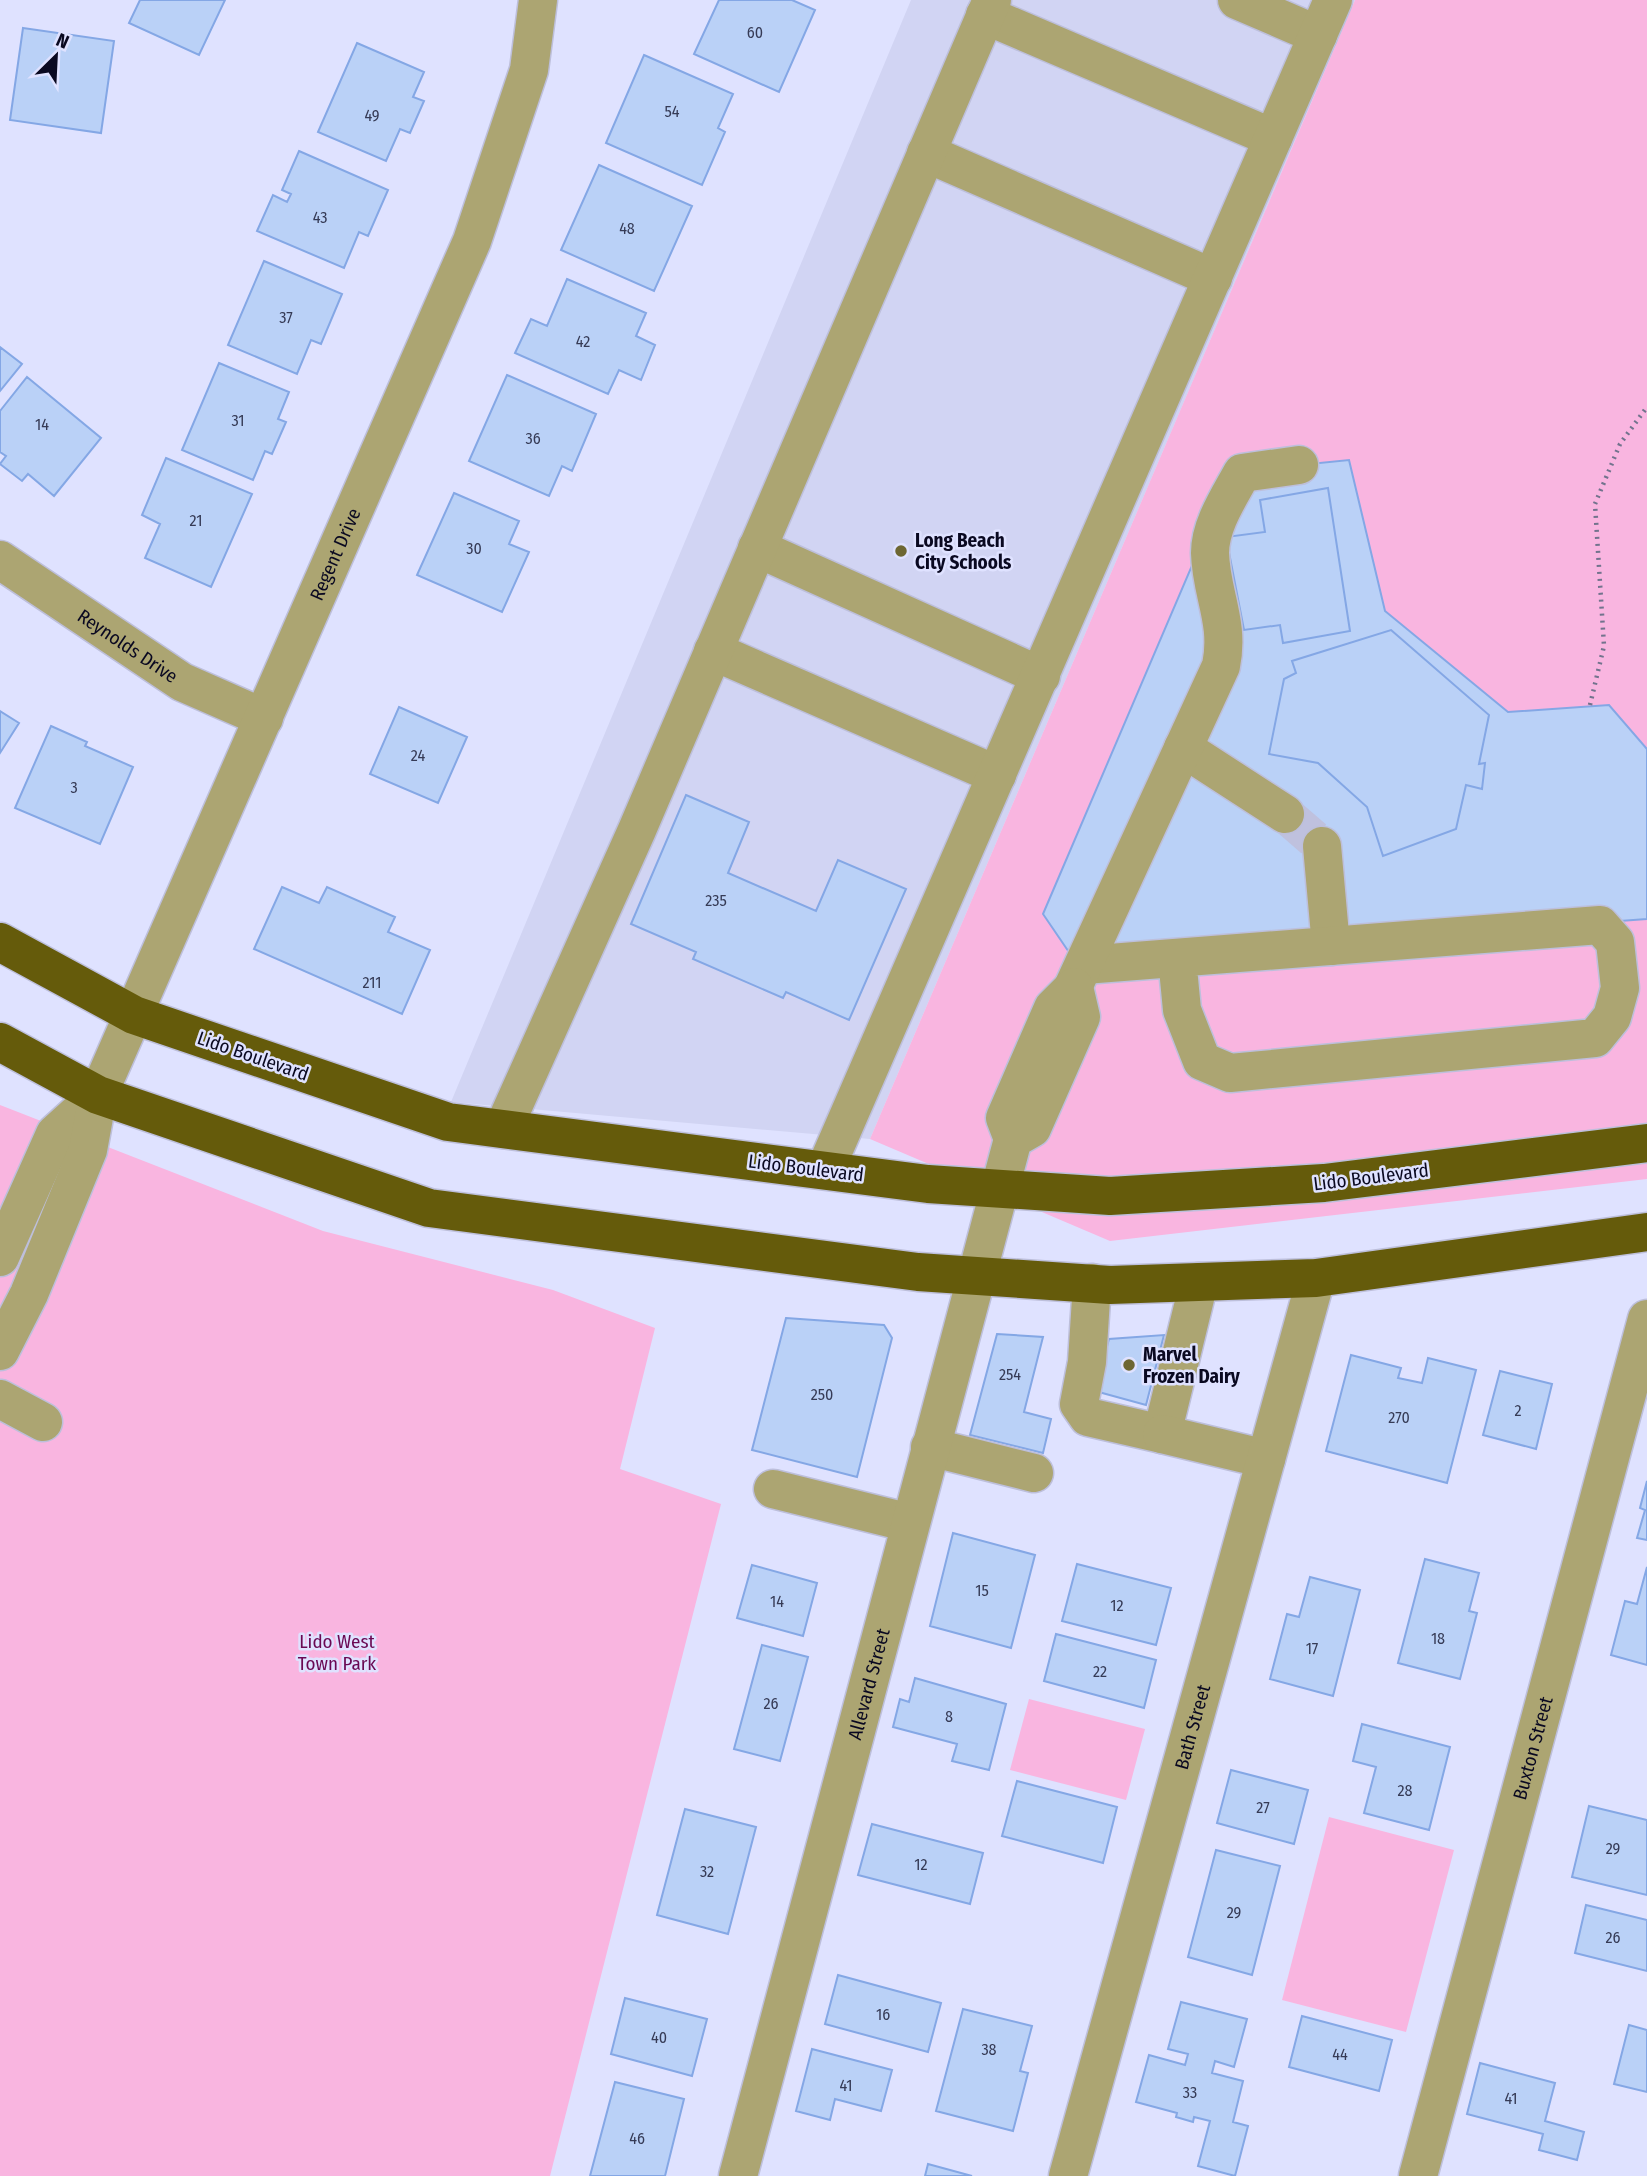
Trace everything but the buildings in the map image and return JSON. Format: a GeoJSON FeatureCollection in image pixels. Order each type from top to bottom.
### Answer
{"type":"FeatureCollection","features":[{"type":"Feature","properties":{"kind":"highway","name":"Lido Boulevard"},"geometry":{"type":"LineString","coordinates":[[0,942],[134,1015],[448,1122],[825,1170],[998,1191],[1110,1196],[1324,1183],[1647,1143]]}},
{"type":"Feature","properties":{"kind":"highway"},"geometry":{"type":"LineString","coordinates":[[0,1042],[98,1095],[429,1208],[918,1272],[1091,1283],[1316,1278],[1647,1232]]}},
{"type":"Feature","properties":{"kind":"street","name":"Regent Drive"},"geometry":{"type":"LineString","coordinates":[[98,1095],[472,241],[529,70],[538,0]]}},
{"type":"Feature","properties":{"kind":"street"},"geometry":{"type":"LineString","coordinates":[[1237,0],[1318,35]]}},
{"type":"Feature","properties":{"kind":"street"},"geometry":{"type":"LineString","coordinates":[[825,1170],[1333,0]]}},
{"type":"Feature","properties":{"kind":"street"},"geometry":{"type":"LineString","coordinates":[[503,1129],[713,651],[988,7],[1273,138]]}},
{"type":"Feature","properties":{"kind":"street"},"geometry":{"type":"LineString","coordinates":[[926,153],[1213,278]]}},
{"type":"Feature","properties":{"kind":"street"},"geometry":{"type":"LineString","coordinates":[[1079,976],[1221,666],[1226,641],[1210,552],[1218,518],[1242,473],[1298,465]]}},
{"type":"Feature","properties":{"kind":"street"},"geometry":{"type":"LineString","coordinates":[[757,548],[1041,676]]}},
{"type":"Feature","properties":{"kind":"street","name":"Reynolds Drive"},"geometry":{"type":"LineString","coordinates":[[0,560],[182,682],[264,718]]}},
{"type":"Feature","properties":{"kind":"street"},"geometry":{"type":"LineString","coordinates":[[713,651],[997,775]]}},
{"type":"Feature","properties":{"kind":"street"},"geometry":{"type":"LineString","coordinates":[[1183,748],[1285,814]]}},
{"type":"Feature","properties":{"kind":"street"},"geometry":{"type":"LineString","coordinates":[[1322,846],[1331,946]]}},
{"type":"Feature","properties":{"kind":"street"},"geometry":{"type":"LineString","coordinates":[[1079,976],[1177,958],[1600,925],[1615,942],[1620,988],[1612,1017],[1595,1038],[1230,1073],[1202,1061],[1182,1010],[1177,958]]}},
{"type":"Feature","properties":{"kind":"street","name":"Allevard Street"},"geometry":{"type":"LineString","coordinates":[[738,2176],[998,1191],[1013,1139],[1032,1128],[1081,1017],[1079,976]]}},
{"type":"Feature","properties":{"kind":"street"},"geometry":{"type":"LineString","coordinates":[[0,1257],[55,1134],[98,1095]]}},
{"type":"Feature","properties":{"kind":"street"},"geometry":{"type":"LineString","coordinates":[[0,1351],[29,1294],[88,1150],[98,1095]]}},
{"type":"Feature","properties":{"kind":"street","name":"Bath Street"},"geometry":{"type":"LineString","coordinates":[[1068,2176],[1316,1278]]}},
{"type":"Feature","properties":{"kind":"street"},"geometry":{"type":"LineString","coordinates":[[1161,1434],[1199,1282]]}},
{"type":"Feature","properties":{"kind":"street"},"geometry":{"type":"LineString","coordinates":[[1091,1283],[1087,1362],[1079,1404],[1088,1417],[1266,1459]]}},
{"type":"Feature","properties":{"kind":"street","name":"Buxton Street"},"geometry":{"type":"LineString","coordinates":[[1418,2176],[1647,1319]]}},
{"type":"Feature","properties":{"kind":"street"},"geometry":{"type":"LineString","coordinates":[[0,1399],[43,1422]]}},
{"type":"Feature","properties":{"kind":"street"},"geometry":{"type":"LineString","coordinates":[[930,1447],[1034,1473]]}},
{"type":"Feature","properties":{"kind":"street"},"geometry":{"type":"LineString","coordinates":[[773,1489],[910,1523]]}},
{"type":"Feature","properties":{"kind":"path"},"geometry":{"type":"LineString","coordinates":[[1590,705],[1604,646],[1595,504],[1620,444],[1647,407]]}},
{"type":"Feature","properties":{"kind":"shaded area","name":"Long Beach City Schools"},"geometry":{"type":"Polygon","coordinates":[[[911,0],[1355,0],[870,1139],[451,1102],[911,0]]]}},
{"type":"Feature","properties":{"kind":"green space"},"geometry":{"type":"Polygon","coordinates":[[[1355,0],[1647,0],[1647,1179],[1110,1241],[870,1139],[1355,0]]]}},
{"type":"Feature","properties":{"kind":"green space","name":"Lido West Town Park"},"geometry":{"type":"Polygon","coordinates":[[[0,1105],[323,1231],[553,1290],[655,1328],[620,1469],[721,1504],[550,2176],[0,2176],[0,1105]]]}},
{"type":"Feature","properties":{"kind":"green space"},"geometry":{"type":"Polygon","coordinates":[[[1029,1699],[1145,1729],[1126,1800],[1010,1770],[1029,1699]]]}},
{"type":"Feature","properties":{"kind":"green space"},"geometry":{"type":"Polygon","coordinates":[[[1329,1817],[1454,1850],[1406,2032],[1282,2000],[1329,1817]]]}},
{"type":"Feature","properties":{"kind":"tunnel"},"geometry":{"type":"LineString","coordinates":[[1285,814],[1322,846]]}},
{"type":"Feature","properties":{"kind":"place","name":"Long Beach City Schools"},"geometry":{"type":"Point","coordinates":[901,551]}},
{"type":"Feature","properties":{"kind":"place","name":"Marvel Frozen Dairy"},"geometry":{"type":"Point","coordinates":[1129,1365]}}]}
